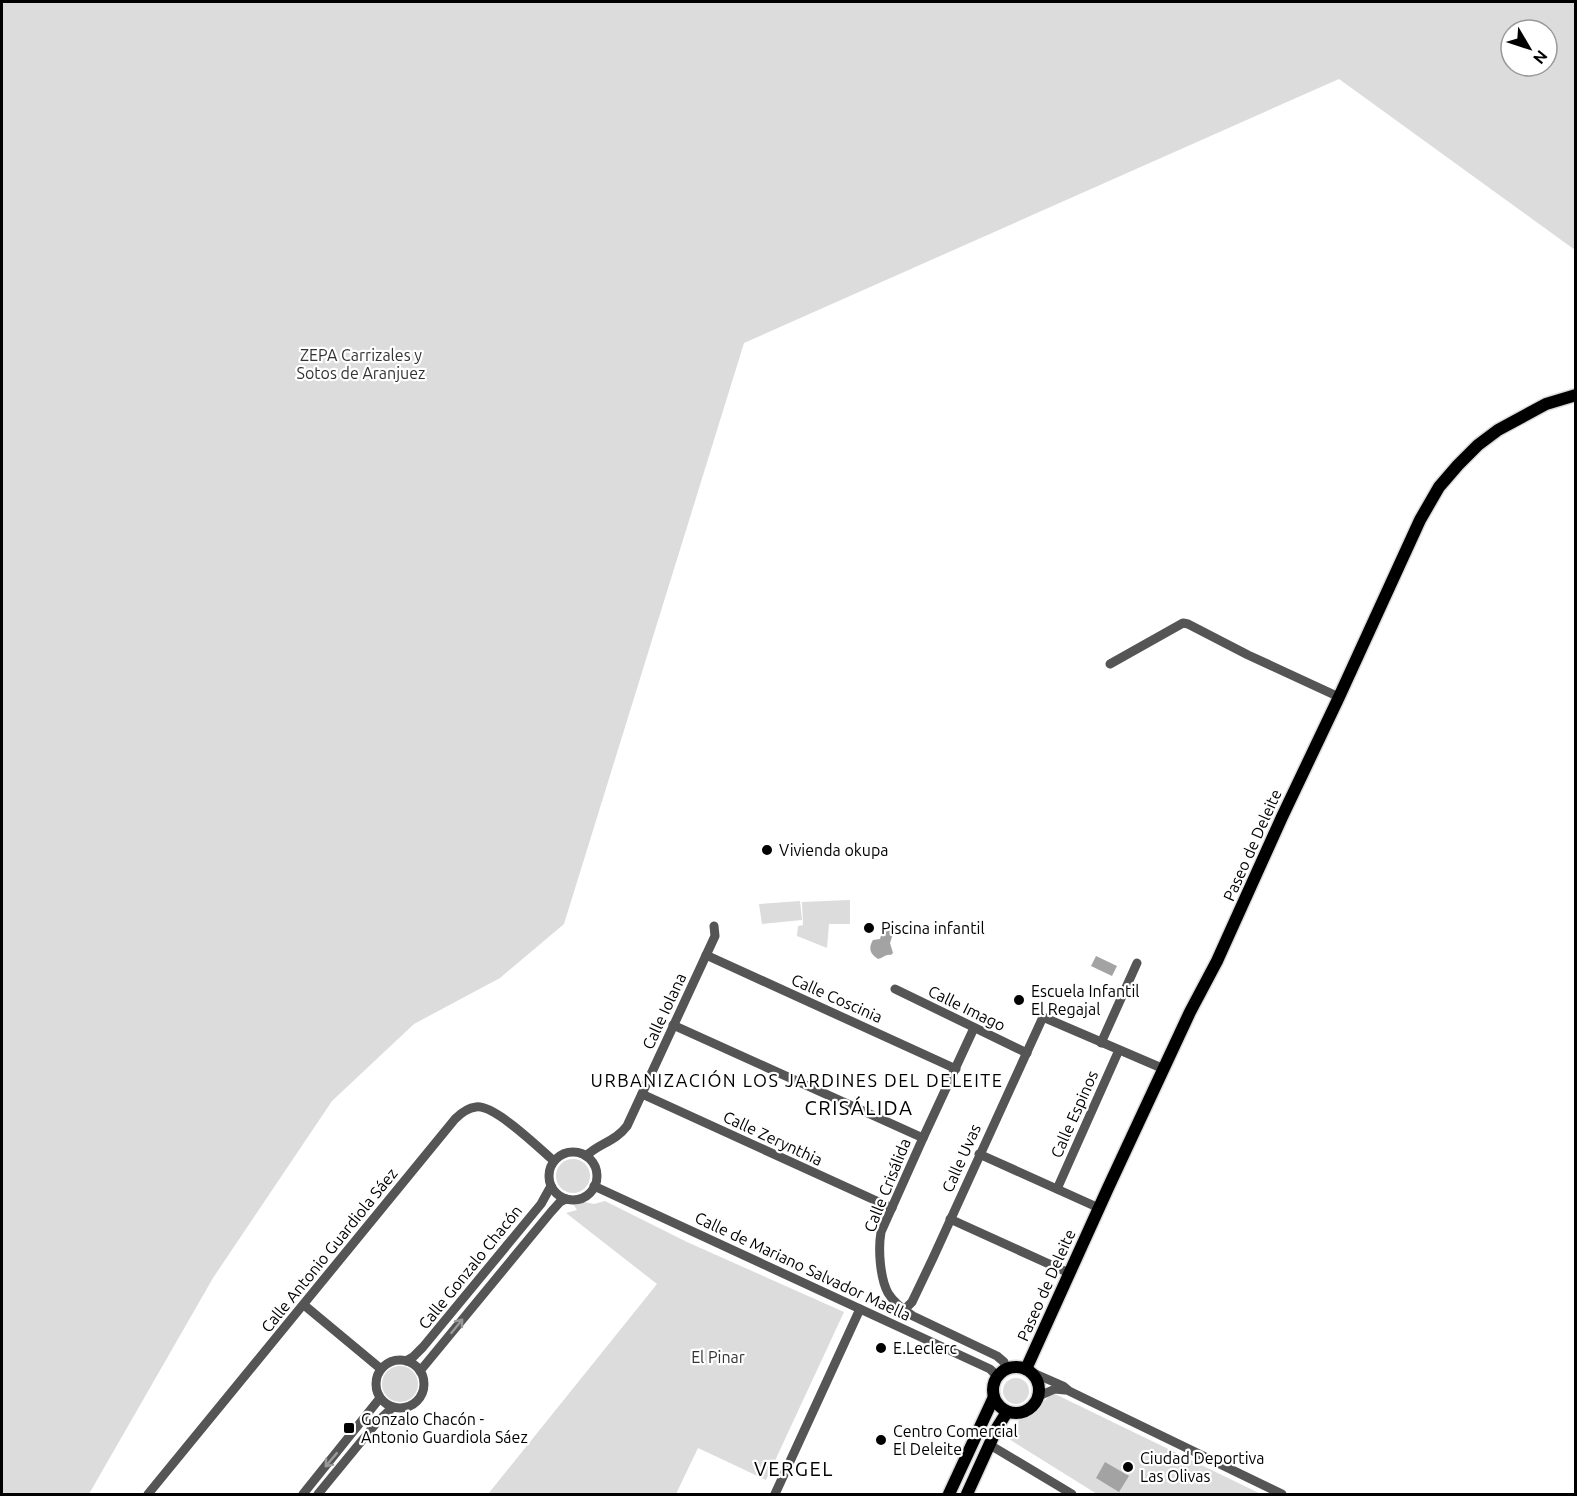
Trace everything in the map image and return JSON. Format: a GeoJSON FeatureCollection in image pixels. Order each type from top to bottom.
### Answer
{"type":"FeatureCollection","features":[{"type":"Feature","properties":{"kind":"main road","name":"Paseo de Deleite"},"geometry":{"type":"LineString","coordinates":[[1028,1371],[1069,1273],[1190,1012],[1217,961],[1420,520],[1439,487],[1479,445],[1498,430],[1546,404],[1575,395]]}},
{"type":"Feature","properties":{"kind":"main road"},"geometry":{"type":"LineString","coordinates":[[949,1494],[993,1399],[992,1388],[1002,1372],[1019,1367],[1028,1371],[1038,1382],[1039,1396],[1030,1409],[1023,1412],[1007,1412],[1000,1408],[993,1399]]}},
{"type":"Feature","properties":{"kind":"main road"},"geometry":{"type":"LineString","coordinates":[[967,1494],[997,1428],[1007,1412]]}},
{"type":"Feature","properties":{"kind":"street"},"geometry":{"type":"LineString","coordinates":[[1110,664],[1182,623],[1339,697]]}},
{"type":"Feature","properties":{"kind":"street","name":"Calle Iolana"},"geometry":{"type":"LineString","coordinates":[[586,1156],[620,1136],[627,1126],[715,936],[714,926]]}},
{"type":"Feature","properties":{"kind":"street","name":"Calle Coscinia"},"geometry":{"type":"LineString","coordinates":[[706,955],[956,1069]]}},
{"type":"Feature","properties":{"kind":"street"},"geometry":{"type":"LineString","coordinates":[[1137,963],[1101,1043],[1164,1069]]}},
{"type":"Feature","properties":{"kind":"street","name":"Calle Imago"},"geometry":{"type":"LineString","coordinates":[[895,989],[1027,1053]]}},
{"type":"Feature","properties":{"kind":"street","name":"Calle Uvas"},"geometry":{"type":"LineString","coordinates":[[904,1310],[912,1302],[1043,1017],[1101,1043]]}},
{"type":"Feature","properties":{"kind":"street"},"geometry":{"type":"LineString","coordinates":[[673,1025],[923,1137]]}},
{"type":"Feature","properties":{"kind":"street","name":"Calle Crisálida"},"geometry":{"type":"LineString","coordinates":[[974,1028],[881,1232],[880,1257],[888,1293],[904,1310],[997,1356],[1004,1362],[1002,1372]]}},
{"type":"Feature","properties":{"kind":"street","name":"Calle Espinos"},"geometry":{"type":"LineString","coordinates":[[1057,1189],[1119,1050]]}},
{"type":"Feature","properties":{"kind":"street","name":"Calle Zerynthia"},"geometry":{"type":"LineString","coordinates":[[642,1094],[892,1208]]}},
{"type":"Feature","properties":{"kind":"street","name":"Calle Antonio Guardiola Sáez"},"geometry":{"type":"LineString","coordinates":[[148,1494],[455,1119],[465,1110],[476,1106],[490,1109],[554,1161]]}},
{"type":"Feature","properties":{"kind":"street"},"geometry":{"type":"LineString","coordinates":[[573,1152],[586,1156],[594,1166],[596,1179],[591,1191],[579,1199],[566,1199],[555,1192],[551,1186],[549,1173],[554,1161],[559,1156],[573,1152]]}},
{"type":"Feature","properties":{"kind":"street"},"geometry":{"type":"LineString","coordinates":[[979,1154],[1099,1208]]}},
{"type":"Feature","properties":{"kind":"street","name":"Calle Gonzalo Chacón"},"geometry":{"type":"LineString","coordinates":[[406,1361],[423,1347],[541,1204],[551,1186]]}},
{"type":"Feature","properties":{"kind":"street","name":"Calle de Mariano Salvador Maella"},"geometry":{"type":"LineString","coordinates":[[594,1186],[990,1369],[1002,1372]]}},
{"type":"Feature","properties":{"kind":"street","name":"Calle Gonzalo Chacón"},"geometry":{"type":"LineString","coordinates":[[420,1371],[551,1212],[566,1199]]}},
{"type":"Feature","properties":{"kind":"street"},"geometry":{"type":"LineString","coordinates":[[950,1219],[1069,1273]]}},
{"type":"Feature","properties":{"kind":"street"},"geometry":{"type":"LineString","coordinates":[[304,1305],[381,1369]]}},
{"type":"Feature","properties":{"kind":"street"},"geometry":{"type":"LineString","coordinates":[[776,1494],[860,1309]]}},
{"type":"Feature","properties":{"kind":"street"},"geometry":{"type":"LineString","coordinates":[[392,1361],[406,1361],[420,1371],[424,1385],[422,1393],[418,1399],[406,1407],[393,1407],[380,1398],[376,1380],[381,1369],[392,1361]]}},
{"type":"Feature","properties":{"kind":"street"},"geometry":{"type":"LineString","coordinates":[[1028,1371],[1282,1494]]}},
{"type":"Feature","properties":{"kind":"street"},"geometry":{"type":"LineString","coordinates":[[1039,1396],[1055,1389],[1069,1391]]}},
{"type":"Feature","properties":{"kind":"street"},"geometry":{"type":"LineString","coordinates":[[303,1494],[380,1398]]}},
{"type":"Feature","properties":{"kind":"street"},"geometry":{"type":"LineString","coordinates":[[318,1494],[378,1421],[393,1407]]}},
{"type":"Feature","properties":{"kind":"street"},"geometry":{"type":"LineString","coordinates":[[990,1445],[1072,1494]]}},
{"type":"Feature","properties":{"kind":"green space","name":"ZEPA Carrizales y Sotos de Aranjuez"},"geometry":{"type":"Polygon","coordinates":[[[2,2],[1575,2],[1575,250],[1339,79],[744,343],[564,924],[500,978],[414,1024],[332,1101],[213,1278],[89,1494],[2,1494],[2,2]]]}},
{"type":"Feature","properties":{"kind":"green space"},"geometry":{"type":"Polygon","coordinates":[[[850,900],[850,924],[829,924],[827,948],[797,936],[798,926],[803,925],[802,902],[850,900]]]}},
{"type":"Feature","properties":{"kind":"green space"},"geometry":{"type":"Polygon","coordinates":[[[800,901],[802,920],[762,924],[759,904],[800,901]]]}},
{"type":"Feature","properties":{"kind":"green space"},"geometry":{"type":"Polygon","coordinates":[[[573,1159],[585,1164],[590,1176],[585,1188],[573,1193],[561,1188],[556,1176],[561,1164],[573,1159]]]}},
{"type":"Feature","properties":{"kind":"green space","name":"El Pinar"},"geometry":{"type":"Polygon","coordinates":[[[570,1199],[594,1204],[605,1201],[687,1242],[844,1312],[766,1480],[698,1448],[676,1494],[488,1494],[657,1284],[566,1213],[577,1210],[570,1199]]]}},
{"type":"Feature","properties":{"kind":"green space"},"geometry":{"type":"Polygon","coordinates":[[[400,1366],[412,1372],[418,1384],[412,1396],[400,1402],[388,1396],[382,1384],[388,1372],[400,1366]]]}},
{"type":"Feature","properties":{"kind":"green space"},"geometry":{"type":"Polygon","coordinates":[[[1016,1378],[1025,1382],[1029,1391],[1025,1400],[1016,1404],[1007,1400],[1003,1391],[1007,1382],[1016,1378]]]}},
{"type":"Feature","properties":{"kind":"green space","name":"Ciudad Deportiva Las Olivas"},"geometry":{"type":"Polygon","coordinates":[[[1055,1394],[1261,1494],[1097,1494],[1009,1439],[1019,1420],[1033,1414],[1048,1397],[1055,1394]]]}},
{"type":"Feature","properties":{"kind":"shaded area"},"geometry":{"type":"Polygon","coordinates":[[[886,929],[893,934],[890,943],[893,953],[878,959],[870,948],[873,940],[880,939],[882,932],[886,929]]]}},
{"type":"Feature","properties":{"kind":"shaded area"},"geometry":{"type":"Polygon","coordinates":[[[1096,956],[1117,966],[1112,976],[1091,966],[1096,956]]]}},
{"type":"Feature","properties":{"kind":"shaded area"},"geometry":{"type":"Polygon","coordinates":[[[1105,1462],[1129,1476],[1119,1492],[1096,1478],[1105,1462]]]}},
{"type":"Feature","properties":{"kind":"place","name":"Vivienda okupa"},"geometry":{"type":"Point","coordinates":[767,850]}},
{"type":"Feature","properties":{"kind":"place","name":"Piscina infantil"},"geometry":{"type":"Point","coordinates":[869,928]}},
{"type":"Feature","properties":{"kind":"place","name":"Escuela Infantil El Regajal"},"geometry":{"type":"Point","coordinates":[1019,1000]}},
{"type":"Feature","properties":{"kind":"place","name":"E.Leclerc"},"geometry":{"type":"Point","coordinates":[881,1348]}},
{"type":"Feature","properties":{"kind":"place","name":"Gonzalo Chacón - Antonio Guardiola Sáez"},"geometry":{"type":"Point","coordinates":[349,1428]}},
{"type":"Feature","properties":{"kind":"place","name":"Centro Comercial El Deleite"},"geometry":{"type":"Point","coordinates":[881,1440]}},
{"type":"Feature","properties":{"kind":"place","name":"Ciudad Deportiva Las Olivas"},"geometry":{"type":"Point","coordinates":[1128,1467]}},
{"type":"Feature","properties":{"kind":"district","name":"URBANIZACIÓN LOS JARDINES DEL DELEITE"},"geometry":{"type":"Point","coordinates":[797,1080]}},
{"type":"Feature","properties":{"kind":"district","name":"CRISÁLIDA"},"geometry":{"type":"Point","coordinates":[859,1107]}},
{"type":"Feature","properties":{"kind":"district","name":"VERGEL"},"geometry":{"type":"Point","coordinates":[794,1468]}}]}
